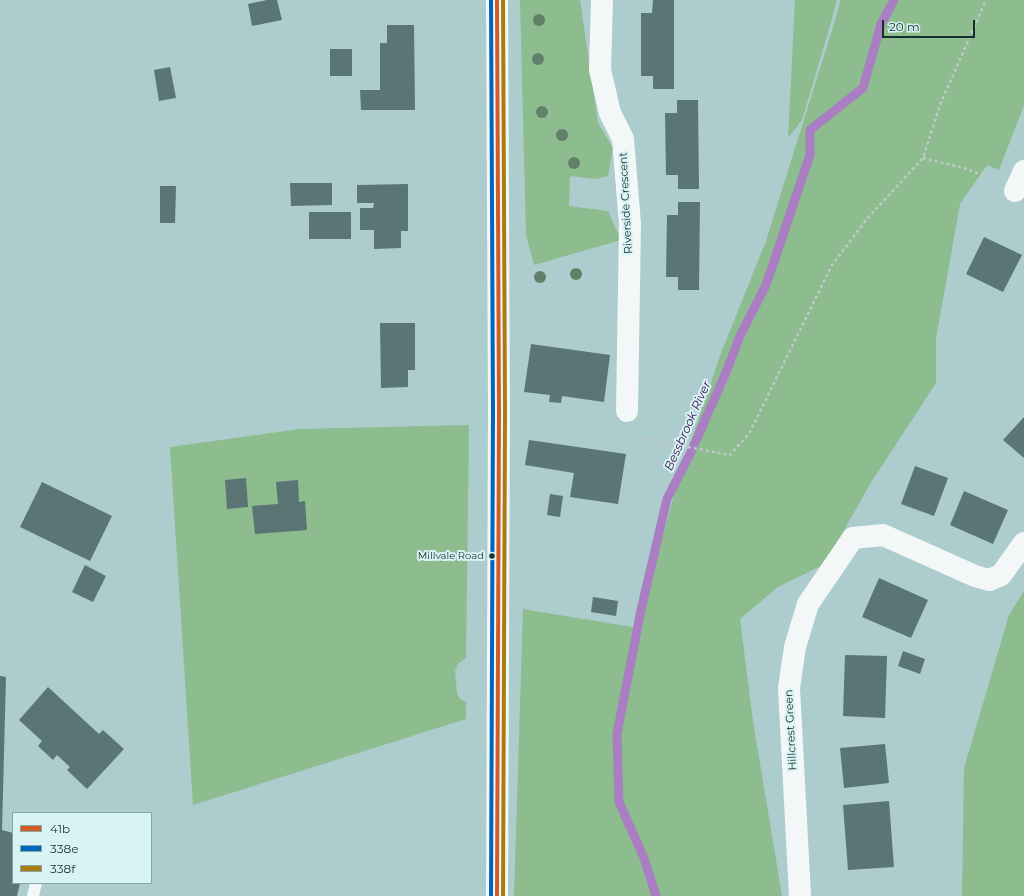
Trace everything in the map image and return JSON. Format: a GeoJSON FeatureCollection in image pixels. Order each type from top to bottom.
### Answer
{"type":"FeatureCollection","features":[{"type":"Feature","properties":{"kind":"street"},"geometry":{"type":"LineString","coordinates":[[497,0],[499,800],[497,896]]}},
{"type":"Feature","properties":{"kind":"street","name":"Riverside Crescent"},"geometry":{"type":"LineString","coordinates":[[602,0],[600,70],[610,113],[623,139],[630,224],[627,411]]}},
{"type":"Feature","properties":{"kind":"street"},"geometry":{"type":"LineString","coordinates":[[1015,191],[1024,171]]}},
{"type":"Feature","properties":{"kind":"street","name":"Hillcrest Green"},"geometry":{"type":"LineString","coordinates":[[800,896],[789,688],[795,647],[808,604],[854,538],[883,535],[975,576],[988,580],[1001,575],[1024,543]]}},
{"type":"Feature","properties":{"kind":"lane"},"geometry":{"type":"LineString","coordinates":[[33,896],[36,884]]}},
{"type":"Feature","properties":{"kind":"path"},"geometry":{"type":"LineString","coordinates":[[630,437],[730,455],[749,434],[832,265],[866,220],[923,158],[940,105],[986,0]]}},
{"type":"Feature","properties":{"kind":"path"},"geometry":{"type":"LineString","coordinates":[[923,158],[967,169],[992,180]]}},
{"type":"Feature","properties":{"kind":"green space"},"geometry":{"type":"Polygon","coordinates":[[[520,0],[580,0],[598,123],[613,148],[608,176],[596,179],[570,176],[569,206],[608,211],[621,240],[534,265],[526,235],[520,0]]]}},
{"type":"Feature","properties":{"kind":"green space"},"geometry":{"type":"Polygon","coordinates":[[[795,0],[837,0],[802,120],[788,138],[795,0]]]}},
{"type":"Feature","properties":{"kind":"green space"},"geometry":{"type":"Polygon","coordinates":[[[840,0],[1024,0],[1024,105],[999,170],[987,165],[960,204],[936,339],[936,383],[870,484],[825,564],[778,587],[740,619],[753,721],[782,896],[514,896],[523,609],[638,628],[680,473],[721,353],[766,241],[837,14],[840,0]]]}},
{"type":"Feature","properties":{"kind":"green space"},"geometry":{"type":"Polygon","coordinates":[[[469,425],[466,658],[458,664],[455,671],[457,693],[460,699],[466,702],[466,719],[193,805],[170,447],[300,429],[469,425]]]}},
{"type":"Feature","properties":{"kind":"green space"},"geometry":{"type":"Polygon","coordinates":[[[1024,591],[1024,896],[962,896],[964,768],[1009,615],[1024,591]]]}},
{"type":"Feature","properties":{"kind":"building"},"geometry":{"type":"Polygon","coordinates":[[[267,0],[277,0],[282,20],[252,26],[248,4],[267,0]]]}},
{"type":"Feature","properties":{"kind":"building"},"geometry":{"type":"Polygon","coordinates":[[[653,0],[674,0],[674,89],[653,89],[653,76],[641,76],[641,13],[652,13],[653,0]]]}},
{"type":"Feature","properties":{"kind":"building"},"geometry":{"type":"Polygon","coordinates":[[[387,25],[414,25],[415,110],[361,110],[360,90],[380,90],[380,43],[387,43],[387,25]]]}},
{"type":"Feature","properties":{"kind":"building"},"geometry":{"type":"Polygon","coordinates":[[[330,49],[352,49],[352,76],[330,76],[330,49]]]}},
{"type":"Feature","properties":{"kind":"building"},"geometry":{"type":"Polygon","coordinates":[[[170,67],[176,98],[159,101],[154,70],[170,67]]]}},
{"type":"Feature","properties":{"kind":"building"},"geometry":{"type":"Polygon","coordinates":[[[677,100],[698,100],[699,189],[678,189],[678,175],[666,175],[665,113],[677,113],[677,100]]]}},
{"type":"Feature","properties":{"kind":"building"},"geometry":{"type":"Polygon","coordinates":[[[290,183],[332,183],[332,205],[291,206],[290,183]]]}},
{"type":"Feature","properties":{"kind":"building"},"geometry":{"type":"Polygon","coordinates":[[[408,184],[408,231],[401,231],[401,248],[374,249],[374,230],[360,230],[360,208],[373,208],[374,203],[357,203],[357,185],[408,184]]]}},
{"type":"Feature","properties":{"kind":"building"},"geometry":{"type":"Polygon","coordinates":[[[160,186],[176,186],[175,223],[160,223],[160,186]]]}},
{"type":"Feature","properties":{"kind":"building"},"geometry":{"type":"Polygon","coordinates":[[[678,202],[700,202],[699,290],[678,290],[678,277],[666,277],[667,215],[678,215],[678,202]]]}},
{"type":"Feature","properties":{"kind":"building"},"geometry":{"type":"Polygon","coordinates":[[[309,212],[351,212],[351,239],[309,239],[309,212]]]}},
{"type":"Feature","properties":{"kind":"building"},"geometry":{"type":"Polygon","coordinates":[[[984,237],[1022,255],[1003,292],[966,274],[984,237]]]}},
{"type":"Feature","properties":{"kind":"building"},"geometry":{"type":"Polygon","coordinates":[[[380,323],[415,323],[415,370],[408,370],[408,387],[381,388],[380,323]]]}},
{"type":"Feature","properties":{"kind":"building"},"geometry":{"type":"Polygon","coordinates":[[[531,344],[610,355],[604,402],[562,396],[561,403],[549,402],[550,395],[524,392],[531,344]]]}},
{"type":"Feature","properties":{"kind":"building"},"geometry":{"type":"Polygon","coordinates":[[[1024,417],[1024,458],[1003,440],[1024,417]]]}},
{"type":"Feature","properties":{"kind":"building"},"geometry":{"type":"Polygon","coordinates":[[[529,440],[626,454],[618,504],[570,497],[574,473],[525,465],[529,440]]]}},
{"type":"Feature","properties":{"kind":"building"},"geometry":{"type":"Polygon","coordinates":[[[915,466],[948,478],[934,516],[901,504],[915,466]]]}},
{"type":"Feature","properties":{"kind":"building"},"geometry":{"type":"Polygon","coordinates":[[[246,478],[248,507],[227,509],[225,480],[246,478]]]}},
{"type":"Feature","properties":{"kind":"building"},"geometry":{"type":"Polygon","coordinates":[[[298,480],[299,502],[305,501],[307,530],[255,534],[252,506],[278,504],[276,482],[298,480]]]}},
{"type":"Feature","properties":{"kind":"building"},"geometry":{"type":"Polygon","coordinates":[[[42,482],[112,516],[90,561],[20,527],[42,482]]]}},
{"type":"Feature","properties":{"kind":"building"},"geometry":{"type":"Polygon","coordinates":[[[964,491],[1008,510],[993,544],[950,525],[964,491]]]}},
{"type":"Feature","properties":{"kind":"building"},"geometry":{"type":"Polygon","coordinates":[[[550,494],[563,496],[560,517],[547,515],[550,494]]]}},
{"type":"Feature","properties":{"kind":"building"},"geometry":{"type":"Polygon","coordinates":[[[85,565],[106,576],[93,602],[72,592],[85,565]]]}},
{"type":"Feature","properties":{"kind":"building"},"geometry":{"type":"Polygon","coordinates":[[[879,578],[928,600],[911,638],[862,617],[879,578]]]}},
{"type":"Feature","properties":{"kind":"building"},"geometry":{"type":"Polygon","coordinates":[[[593,597],[618,601],[616,616],[591,612],[593,597]]]}},
{"type":"Feature","properties":{"kind":"building"},"geometry":{"type":"Polygon","coordinates":[[[903,651],[925,659],[920,674],[898,666],[903,651]]]}},
{"type":"Feature","properties":{"kind":"building"},"geometry":{"type":"Polygon","coordinates":[[[845,655],[887,656],[885,718],[843,716],[845,655]]]}},
{"type":"Feature","properties":{"kind":"building"},"geometry":{"type":"Polygon","coordinates":[[[0,676],[6,677],[2,830],[12,833],[12,884],[20,884],[17,896],[0,896],[0,676]]]}},
{"type":"Feature","properties":{"kind":"building"},"geometry":{"type":"Polygon","coordinates":[[[48,687],[99,734],[103,730],[124,749],[87,789],[67,770],[70,767],[57,755],[53,760],[38,746],[42,741],[19,720],[48,687]]]}},
{"type":"Feature","properties":{"kind":"building"},"geometry":{"type":"Polygon","coordinates":[[[885,744],[889,783],[844,788],[840,748],[885,744]]]}},
{"type":"Feature","properties":{"kind":"building"},"geometry":{"type":"Polygon","coordinates":[[[889,801],[894,867],[848,870],[843,805],[889,801]]]}},
{"type":"Feature","properties":{"kind":"waterway","name":"Bessbrook River"},"geometry":{"type":"LineString","coordinates":[[656,896],[644,858],[619,802],[617,734],[641,610],[667,499],[691,452],[727,370],[740,336],[766,285],[810,155],[810,130],[863,88],[881,24],[894,0]]}},
{"type":"Feature","properties":{"kind":"transit line","name":"338e"},"geometry":{"type":"LineString","coordinates":[[491,0],[493,411],[491,896]]}},
{"type":"Feature","properties":{"kind":"transit line","name":"41b"},"geometry":{"type":"LineString","coordinates":[[497,0],[499,411],[497,896]]}},
{"type":"Feature","properties":{"kind":"transit line","name":"338f"},"geometry":{"type":"LineString","coordinates":[[503,0],[505,411],[503,896]]}},
{"type":"Feature","properties":{"kind":"place","name":"Millvale Road"},"geometry":{"type":"Point","coordinates":[492,556]}}]}
